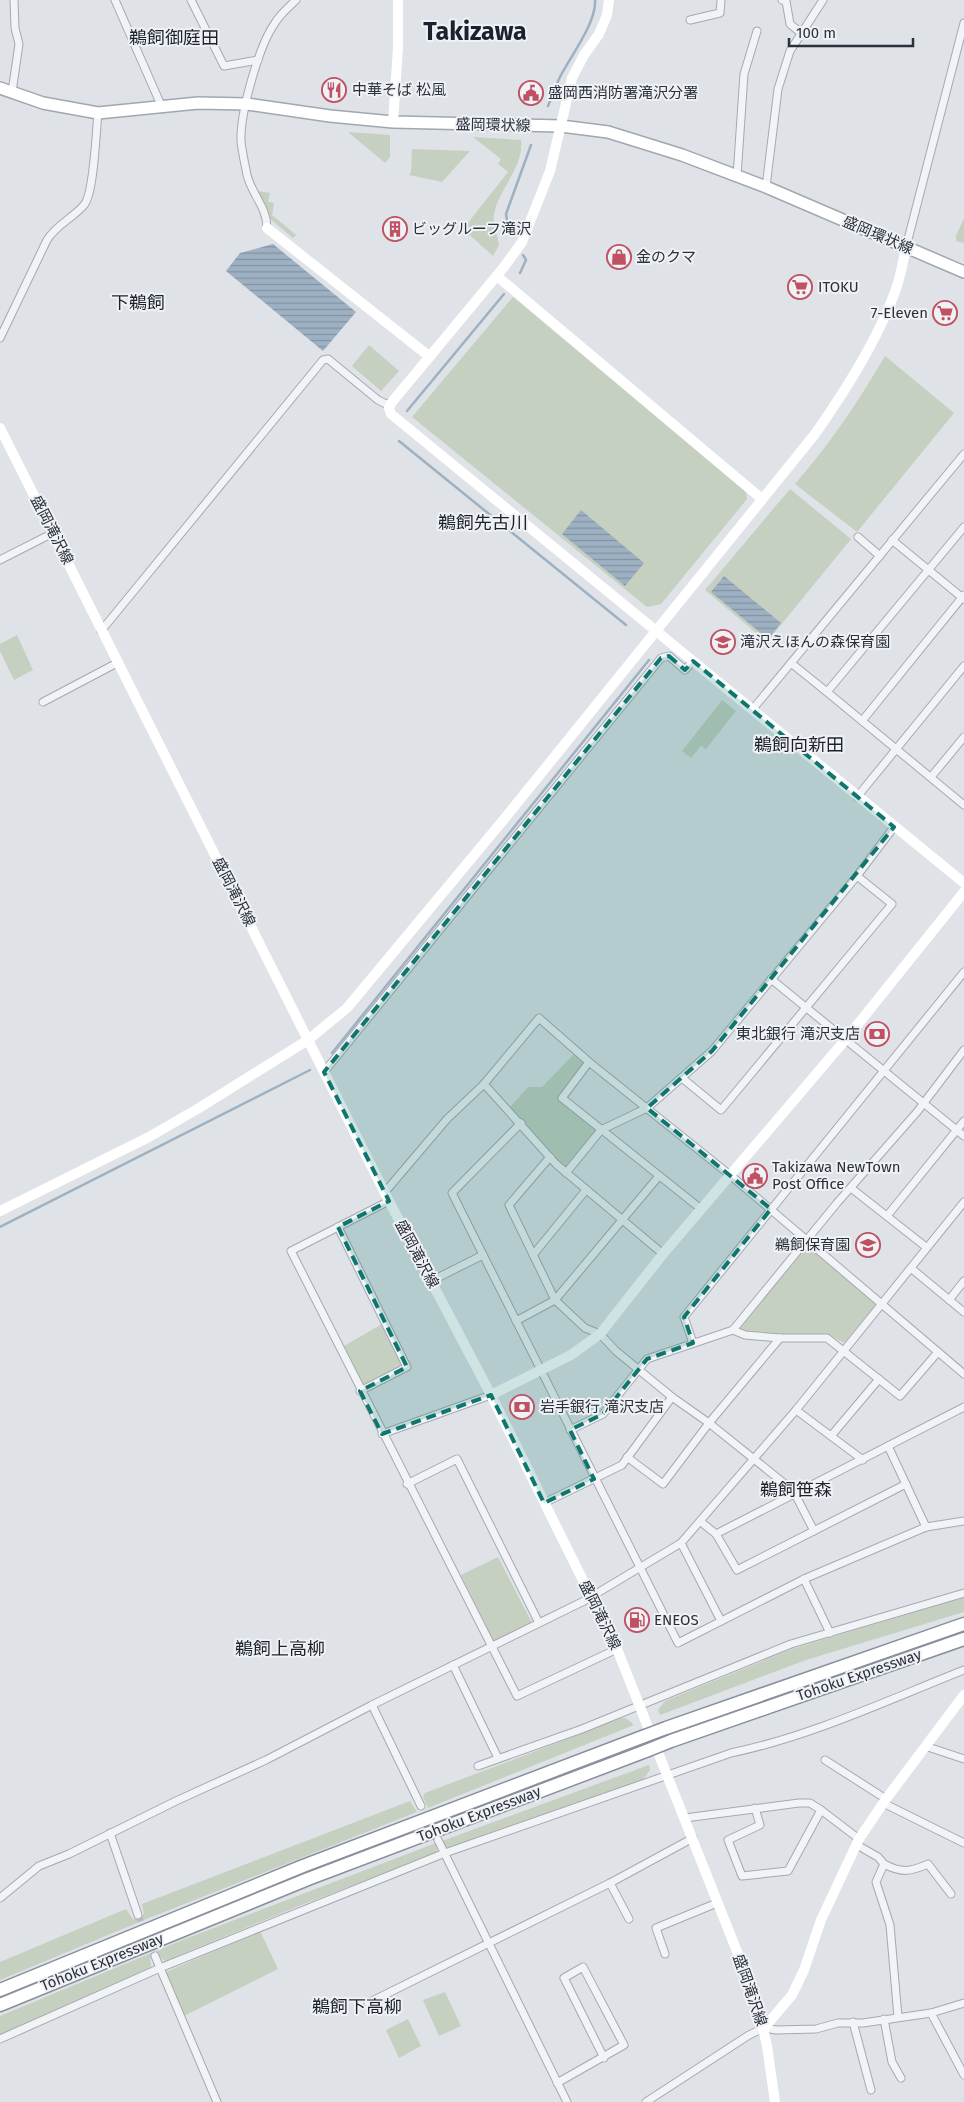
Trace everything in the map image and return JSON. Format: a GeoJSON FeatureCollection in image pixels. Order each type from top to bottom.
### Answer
{"type":"FeatureCollection","features":[{"type":"Feature","properties":{"kind":"highway","name":"Tohoku Expressway"},"geometry":{"type":"LineString","coordinates":[[0,1990],[294,1869],[666,1728],[964,1624]]}},
{"type":"Feature","properties":{"kind":"highway","name":"Tohoku Expressway"},"geometry":{"type":"LineString","coordinates":[[0,2005],[308,1878],[646,1750],[964,1638]]}},
{"type":"Feature","properties":{"kind":"main road","name":"盛岡環状線"},"geometry":{"type":"LineString","coordinates":[[0,88],[43,104],[98,113],[161,105],[198,103],[247,104],[339,118],[393,122],[561,126],[608,132],[639,140],[766,187],[963,270]]}},
{"type":"Feature","properties":{"kind":"street"},"geometry":{"type":"LineString","coordinates":[[12,92],[19,44],[15,28],[14,0]]}},
{"type":"Feature","properties":{"kind":"street"},"geometry":{"type":"LineString","coordinates":[[116,0],[161,105]]}},
{"type":"Feature","properties":{"kind":"street"},"geometry":{"type":"LineString","coordinates":[[191,0],[224,66],[258,60]]}},
{"type":"Feature","properties":{"kind":"street"},"geometry":{"type":"LineString","coordinates":[[296,0],[275,22],[266,38],[258,60],[247,104],[241,140],[249,183],[263,206],[267,218],[266,228],[430,357]]}},
{"type":"Feature","properties":{"kind":"street"},"geometry":{"type":"LineString","coordinates":[[393,122],[398,48],[398,0]]}},
{"type":"Feature","properties":{"kind":"street"},"geometry":{"type":"LineString","coordinates":[[609,0],[607,15],[599,34],[584,55],[572,78],[563,108],[561,126],[550,171],[522,242],[497,276],[389,408],[395,417],[964,883]]}},
{"type":"Feature","properties":{"kind":"street"},"geometry":{"type":"LineString","coordinates":[[690,20],[720,13],[721,0]]}},
{"type":"Feature","properties":{"kind":"street"},"geometry":{"type":"LineString","coordinates":[[782,0],[786,1],[790,24],[801,33]]}},
{"type":"Feature","properties":{"kind":"street"},"geometry":{"type":"LineString","coordinates":[[766,187],[778,89],[790,51],[823,0]]}},
{"type":"Feature","properties":{"kind":"street"},"geometry":{"type":"LineString","coordinates":[[0,1211],[149,1137],[308,1040],[347,1008],[656,631],[815,434],[851,379],[871,344],[896,288],[964,23]]}},
{"type":"Feature","properties":{"kind":"street"},"geometry":{"type":"LineString","coordinates":[[737,176],[744,74],[757,31]]}},
{"type":"Feature","properties":{"kind":"street"},"geometry":{"type":"LineString","coordinates":[[0,338],[52,232],[85,204],[92,172],[98,113]]}},
{"type":"Feature","properties":{"kind":"street"},"geometry":{"type":"LineString","coordinates":[[497,276],[762,498]]}},
{"type":"Feature","properties":{"kind":"street"},"geometry":{"type":"LineString","coordinates":[[101,630],[323,360],[328,359],[378,400],[386,404],[392,402]]}},
{"type":"Feature","properties":{"kind":"street","name":"盛岡滝沢線"},"geometry":{"type":"LineString","coordinates":[[0,428],[387,1196],[491,1394],[617,1649],[641,1704],[757,2002],[764,2028],[775,2102]]}},
{"type":"Feature","properties":{"kind":"street"},"geometry":{"type":"LineString","coordinates":[[752,710],[964,454]]}},
{"type":"Feature","properties":{"kind":"street"},"geometry":{"type":"LineString","coordinates":[[827,692],[964,527]]}},
{"type":"Feature","properties":{"kind":"street"},"geometry":{"type":"LineString","coordinates":[[0,560],[53,533]]}},
{"type":"Feature","properties":{"kind":"street"},"geometry":{"type":"LineString","coordinates":[[858,537],[880,556]]}},
{"type":"Feature","properties":{"kind":"street"},"geometry":{"type":"LineString","coordinates":[[862,721],[963,598],[892,540]]}},
{"type":"Feature","properties":{"kind":"street"},"geometry":{"type":"LineString","coordinates":[[324,1072],[661,658],[669,656],[686,670],[692,661]]}},
{"type":"Feature","properties":{"kind":"street"},"geometry":{"type":"LineString","coordinates":[[43,702],[117,663]]}},
{"type":"Feature","properties":{"kind":"street"},"geometry":{"type":"LineString","coordinates":[[791,663],[964,805]]}},
{"type":"Feature","properties":{"kind":"street"},"geometry":{"type":"LineString","coordinates":[[857,797],[964,666]]}},
{"type":"Feature","properties":{"kind":"street"},"geometry":{"type":"LineString","coordinates":[[931,777],[964,737]]}},
{"type":"Feature","properties":{"kind":"street"},"geometry":{"type":"LineString","coordinates":[[566,1173],[601,1130],[648,1108],[712,1051],[857,876],[894,827]]}},
{"type":"Feature","properties":{"kind":"street"},"geometry":{"type":"LineString","coordinates":[[682,1078],[721,1110],[805,1006],[892,904],[857,876]]}},
{"type":"Feature","properties":{"kind":"street"},"geometry":{"type":"LineString","coordinates":[[382,1434],[491,1394],[541,1372],[571,1356],[600,1334],[663,1254],[846,1039],[964,892]]}},
{"type":"Feature","properties":{"kind":"street"},"geometry":{"type":"LineString","coordinates":[[693,1343],[684,1317],[964,972]]}},
{"type":"Feature","properties":{"kind":"street"},"geometry":{"type":"LineString","coordinates":[[771,979],[964,1136]]}},
{"type":"Feature","properties":{"kind":"street"},"geometry":{"type":"LineString","coordinates":[[617,1649],[517,1696],[407,1484],[291,1251],[338,1227],[387,1196],[448,1119],[484,1084],[539,1018],[589,1062],[771,1209],[964,1374]]}},
{"type":"Feature","properties":{"kind":"street"},"geometry":{"type":"LineString","coordinates":[[570,1430],[603,1414],[647,1359],[732,1330],[964,1050]]}},
{"type":"Feature","properties":{"kind":"street"},"geometry":{"type":"LineString","coordinates":[[589,1062],[562,1098],[702,1209]]}},
{"type":"Feature","properties":{"kind":"street"},"geometry":{"type":"LineString","coordinates":[[484,1084],[566,1173],[663,1254]]}},
{"type":"Feature","properties":{"kind":"street"},"geometry":{"type":"LineString","coordinates":[[887,1216],[964,1121]]}},
{"type":"Feature","properties":{"kind":"street"},"geometry":{"type":"LineString","coordinates":[[520,1123],[452,1194],[678,1643],[804,1579],[926,1527],[964,1521]]}},
{"type":"Feature","properties":{"kind":"street"},"geometry":{"type":"LineString","coordinates":[[550,1157],[510,1205],[555,1300],[585,1328],[600,1334],[616,1350],[672,1396],[709,1422],[795,1494],[814,1531]]}},
{"type":"Feature","properties":{"kind":"street"},"geometry":{"type":"LineString","coordinates":[[516,1321],[555,1300],[659,1176]]}},
{"type":"Feature","properties":{"kind":"street"},"geometry":{"type":"LineString","coordinates":[[851,1188],[926,1247]]}},
{"type":"Feature","properties":{"kind":"street"},"geometry":{"type":"LineString","coordinates":[[534,1255],[586,1190]]}},
{"type":"Feature","properties":{"kind":"street"},"geometry":{"type":"LineString","coordinates":[[0,1898],[40,1866],[266,1760],[372,1705],[539,1623],[641,1569],[681,1543],[796,1410],[882,1303],[912,1269],[926,1247],[964,1202]]}},
{"type":"Feature","properties":{"kind":"street"},"geometry":{"type":"LineString","coordinates":[[338,1227],[407,1367],[360,1391]]}},
{"type":"Feature","properties":{"kind":"street"},"geometry":{"type":"LineString","coordinates":[[431,1281],[483,1254]]}},
{"type":"Feature","properties":{"kind":"street"},"geometry":{"type":"LineString","coordinates":[[912,1269],[964,1312]]}},
{"type":"Feature","properties":{"kind":"street"},"geometry":{"type":"LineString","coordinates":[[949,1300],[964,1281]]}},
{"type":"Feature","properties":{"kind":"street"},"geometry":{"type":"LineString","coordinates":[[732,1330],[746,1335],[780,1338],[827,1338],[900,1396],[938,1352]]}},
{"type":"Feature","properties":{"kind":"street"},"geometry":{"type":"LineString","coordinates":[[627,1457],[663,1484],[709,1422],[780,1338]]}},
{"type":"Feature","properties":{"kind":"street"},"geometry":{"type":"LineString","coordinates":[[831,1436],[879,1379]]}},
{"type":"Feature","properties":{"kind":"street"},"geometry":{"type":"LineString","coordinates":[[544,1503],[622,1465],[672,1396]]}},
{"type":"Feature","properties":{"kind":"street"},"geometry":{"type":"LineString","coordinates":[[716,1534],[964,1407]]}},
{"type":"Feature","properties":{"kind":"street"},"geometry":{"type":"LineString","coordinates":[[796,1410],[863,1460]]}},
{"type":"Feature","properties":{"kind":"street"},"geometry":{"type":"LineString","coordinates":[[888,1446],[926,1527]]}},
{"type":"Feature","properties":{"kind":"street"},"geometry":{"type":"LineString","coordinates":[[407,1484],[457,1458],[539,1623]]}},
{"type":"Feature","properties":{"kind":"street"},"geometry":{"type":"LineString","coordinates":[[701,1522],[716,1534],[737,1570],[906,1484]]}},
{"type":"Feature","properties":{"kind":"street"},"geometry":{"type":"LineString","coordinates":[[681,1543],[721,1621]]}},
{"type":"Feature","properties":{"kind":"street"},"geometry":{"type":"LineString","coordinates":[[804,1579],[830,1633]]}},
{"type":"Feature","properties":{"kind":"street"},"geometry":{"type":"LineString","coordinates":[[478,1766],[582,1729],[791,1644],[964,1593]]}},
{"type":"Feature","properties":{"kind":"street"},"geometry":{"type":"LineString","coordinates":[[452,1665],[498,1758]]}},
{"type":"Feature","properties":{"kind":"street"},"geometry":{"type":"LineString","coordinates":[[0,2039],[160,1968],[445,1853],[732,1752],[800,1735],[964,1670]]}},
{"type":"Feature","properties":{"kind":"street"},"geometry":{"type":"LineString","coordinates":[[646,2102],[749,2035],[764,2028],[792,1996],[804,1970],[821,1920],[858,1842],[884,1801],[964,1695]]}},
{"type":"Feature","properties":{"kind":"street"},"geometry":{"type":"LineString","coordinates":[[372,1705],[421,1806]]}},
{"type":"Feature","properties":{"kind":"street"},"geometry":{"type":"LineString","coordinates":[[925,1746],[964,1758]]}},
{"type":"Feature","properties":{"kind":"street"},"geometry":{"type":"LineString","coordinates":[[825,1760],[884,1801],[964,1843]]}},
{"type":"Feature","properties":{"kind":"street"},"geometry":{"type":"LineString","coordinates":[[685,1818],[755,1808],[810,1803],[821,1810],[884,1864],[904,1872],[928,1864],[951,1894]]}},
{"type":"Feature","properties":{"kind":"street"},"geometry":{"type":"LineString","coordinates":[[755,1808],[760,1825],[728,1840],[742,1876],[788,1871],[821,1810]]}},
{"type":"Feature","properties":{"kind":"street"},"geometry":{"type":"LineString","coordinates":[[110,1833],[138,1915]]}},
{"type":"Feature","properties":{"kind":"street"},"geometry":{"type":"LineString","coordinates":[[368,2003],[610,1883],[693,1838]]}},
{"type":"Feature","properties":{"kind":"street"},"geometry":{"type":"LineString","coordinates":[[438,1840],[566,2102]]}},
{"type":"Feature","properties":{"kind":"street"},"geometry":{"type":"LineString","coordinates":[[884,1864],[876,1882],[890,1926],[898,2017]]}},
{"type":"Feature","properties":{"kind":"street"},"geometry":{"type":"LineString","coordinates":[[610,1883],[629,1918]]}},
{"type":"Feature","properties":{"kind":"street"},"geometry":{"type":"LineString","coordinates":[[665,1954],[656,1928],[717,1903]]}},
{"type":"Feature","properties":{"kind":"street"},"geometry":{"type":"LineString","coordinates":[[155,1956],[217,2102]]}},
{"type":"Feature","properties":{"kind":"street"},"geometry":{"type":"LineString","coordinates":[[557,2083],[604,2058],[624,2045],[583,1967],[564,1978],[604,2058]]}},
{"type":"Feature","properties":{"kind":"street"},"geometry":{"type":"LineString","coordinates":[[764,2028],[776,2030],[816,2029],[838,2023],[931,2012],[964,2003]]}},
{"type":"Feature","properties":{"kind":"street"},"geometry":{"type":"LineString","coordinates":[[931,2012],[964,2075]]}},
{"type":"Feature","properties":{"kind":"street"},"geometry":{"type":"LineString","coordinates":[[884,2019],[892,2062],[901,2078]]}},
{"type":"Feature","properties":{"kind":"street"},"geometry":{"type":"LineString","coordinates":[[853,2022],[871,2090]]}},
{"type":"Feature","properties":{"kind":"highlighted area"},"geometry":{"type":"Polygon","coordinates":[[[669,656],[685,670],[693,661],[894,827],[712,1051],[647,1108],[771,1209],[684,1317],[693,1343],[647,1359],[603,1414],[570,1430],[594,1479],[544,1503],[491,1395],[382,1434],[360,1391],[407,1367],[338,1227],[389,1201],[324,1072],[661,658],[669,656]]]}},
{"type":"Feature","properties":{"kind":"green space"},"geometry":{"type":"Polygon","coordinates":[[[348,132],[390,135],[390,157],[385,163],[348,132]]]}},
{"type":"Feature","properties":{"kind":"green space"},"geometry":{"type":"Polygon","coordinates":[[[473,137],[521,140],[519,160],[501,195],[494,214],[494,225],[499,245],[493,256],[463,229],[508,172],[498,164],[501,159],[473,137]]]}},
{"type":"Feature","properties":{"kind":"green space"},"geometry":{"type":"Polygon","coordinates":[[[412,149],[470,151],[442,182],[409,175],[411,172],[412,149]]]}},
{"type":"Feature","properties":{"kind":"green space"},"geometry":{"type":"Polygon","coordinates":[[[256,192],[270,193],[268,202],[274,203],[272,215],[296,235],[293,238],[268,217],[256,192]]]}},
{"type":"Feature","properties":{"kind":"green space"},"geometry":{"type":"Polygon","coordinates":[[[964,218],[964,243],[956,241],[956,236],[964,218]]]}},
{"type":"Feature","properties":{"kind":"green space"},"geometry":{"type":"Polygon","coordinates":[[[513,297],[746,492],[747,499],[661,604],[647,607],[412,417],[513,297]]]}},
{"type":"Feature","properties":{"kind":"green space"},"geometry":{"type":"Polygon","coordinates":[[[369,345],[399,371],[381,391],[352,366],[369,345]]]}},
{"type":"Feature","properties":{"kind":"green space"},"geometry":{"type":"Polygon","coordinates":[[[885,356],[954,413],[857,532],[795,484],[821,453],[843,422],[885,356]]]}},
{"type":"Feature","properties":{"kind":"green space"},"geometry":{"type":"Polygon","coordinates":[[[790,489],[851,539],[767,642],[705,590],[790,489]]]}},
{"type":"Feature","properties":{"kind":"green space"},"geometry":{"type":"Polygon","coordinates":[[[17,635],[33,670],[14,680],[0,651],[0,644],[17,635]]]}},
{"type":"Feature","properties":{"kind":"green space"},"geometry":{"type":"Polygon","coordinates":[[[722,700],[736,711],[706,749],[701,746],[691,758],[682,751],[722,700]]]}},
{"type":"Feature","properties":{"kind":"green space"},"geometry":{"type":"Polygon","coordinates":[[[575,1053],[586,1062],[559,1098],[598,1130],[566,1171],[510,1107],[528,1087],[542,1087],[575,1053]]]}},
{"type":"Feature","properties":{"kind":"green space"},"geometry":{"type":"Polygon","coordinates":[[[810,1246],[877,1303],[844,1343],[829,1335],[781,1335],[747,1332],[739,1328],[803,1251],[810,1246]]]}},
{"type":"Feature","properties":{"kind":"green space"},"geometry":{"type":"Polygon","coordinates":[[[382,1324],[402,1363],[400,1368],[363,1387],[344,1346],[382,1324]]]}},
{"type":"Feature","properties":{"kind":"green space"},"geometry":{"type":"Polygon","coordinates":[[[498,1557],[532,1623],[494,1642],[461,1575],[498,1557]]]}},
{"type":"Feature","properties":{"kind":"green space"},"geometry":{"type":"Polygon","coordinates":[[[964,1597],[964,1612],[806,1660],[660,1715],[658,1710],[665,1701],[792,1649],[964,1597]]]}},
{"type":"Feature","properties":{"kind":"green space"},"geometry":{"type":"Polygon","coordinates":[[[619,1718],[626,1718],[634,1725],[428,1808],[423,1797],[425,1793],[619,1718]]]}},
{"type":"Feature","properties":{"kind":"green space"},"geometry":{"type":"Polygon","coordinates":[[[649,1765],[650,1770],[643,1780],[448,1849],[442,1841],[649,1765]]]}},
{"type":"Feature","properties":{"kind":"green space"},"geometry":{"type":"Polygon","coordinates":[[[410,1801],[417,1812],[144,1920],[0,1980],[0,1962],[126,1909],[133,1919],[144,1914],[142,1904],[410,1801]]]}},
{"type":"Feature","properties":{"kind":"green space"},"geometry":{"type":"Polygon","coordinates":[[[436,1843],[437,1851],[434,1854],[299,1906],[165,1961],[158,1955],[150,1958],[151,1967],[145,1972],[0,2035],[0,2016],[185,1939],[436,1843]]]}},
{"type":"Feature","properties":{"kind":"green space"},"geometry":{"type":"Polygon","coordinates":[[[260,1931],[278,1969],[182,2017],[164,1973],[260,1931]]]}},
{"type":"Feature","properties":{"kind":"green space"},"geometry":{"type":"Polygon","coordinates":[[[445,1992],[461,2026],[439,2036],[423,2000],[445,1992]]]}},
{"type":"Feature","properties":{"kind":"green space"},"geometry":{"type":"Polygon","coordinates":[[[408,2019],[421,2046],[399,2058],[386,2030],[408,2019]]]}},
{"type":"Feature","properties":{"kind":"water"},"geometry":{"type":"Polygon","coordinates":[[[273,244],[356,312],[323,351],[226,271],[240,253],[273,244]]]}},
{"type":"Feature","properties":{"kind":"water"},"geometry":{"type":"Polygon","coordinates":[[[581,510],[644,563],[625,586],[562,534],[581,510]]]}},
{"type":"Feature","properties":{"kind":"water"},"geometry":{"type":"Polygon","coordinates":[[[724,576],[781,623],[768,639],[711,592],[724,576]]]}},
{"type":"Feature","properties":{"kind":"waterway"},"geometry":{"type":"LineString","coordinates":[[548,106],[560,77],[592,18],[595,0]]}},
{"type":"Feature","properties":{"kind":"waterway"},"geometry":{"type":"LineString","coordinates":[[508,226],[506,214],[531,145]]}},
{"type":"Feature","properties":{"kind":"waterway"},"geometry":{"type":"LineString","coordinates":[[520,273],[526,260],[523,255]]}},
{"type":"Feature","properties":{"kind":"waterway"},"geometry":{"type":"LineString","coordinates":[[407,411],[504,294]]}},
{"type":"Feature","properties":{"kind":"waterway"},"geometry":{"type":"LineString","coordinates":[[399,441],[626,625]]}},
{"type":"Feature","properties":{"kind":"waterway"},"geometry":{"type":"LineString","coordinates":[[332,1053],[649,660]]}},
{"type":"Feature","properties":{"kind":"waterway"},"geometry":{"type":"LineString","coordinates":[[0,1227],[310,1070]]}},
{"type":"Feature","properties":{"kind":"tunnel"},"geometry":{"type":"LineString","coordinates":[[138,1915],[155,1956]]}},
{"type":"Feature","properties":{"kind":"place","name":"中華そば 松風"},"geometry":{"type":"Point","coordinates":[334,90]}},
{"type":"Feature","properties":{"kind":"place","name":"盛岡西消防署滝沢分署"},"geometry":{"type":"Point","coordinates":[531,93]}},
{"type":"Feature","properties":{"kind":"place","name":"ビッグルーフ滝沢"},"geometry":{"type":"Point","coordinates":[395,229]}},
{"type":"Feature","properties":{"kind":"place","name":"金のクマ"},"geometry":{"type":"Point","coordinates":[619,257]}},
{"type":"Feature","properties":{"kind":"place","name":"ITOKU"},"geometry":{"type":"Point","coordinates":[800,287]}},
{"type":"Feature","properties":{"kind":"place","name":"7-Eleven"},"geometry":{"type":"Point","coordinates":[945,313]}},
{"type":"Feature","properties":{"kind":"place","name":"滝沢えほんの森保育園"},"geometry":{"type":"Point","coordinates":[723,642]}},
{"type":"Feature","properties":{"kind":"place","name":"東北銀行 滝沢支店"},"geometry":{"type":"Point","coordinates":[877,1034]}},
{"type":"Feature","properties":{"kind":"place","name":"Takizawa NewTown Post Office"},"geometry":{"type":"Point","coordinates":[755,1176]}},
{"type":"Feature","properties":{"kind":"place","name":"鵜飼保育園"},"geometry":{"type":"Point","coordinates":[868,1245]}},
{"type":"Feature","properties":{"kind":"place","name":"岩手銀行 滝沢支店"},"geometry":{"type":"Point","coordinates":[522,1407]}},
{"type":"Feature","properties":{"kind":"place","name":"ENEOS"},"geometry":{"type":"Point","coordinates":[637,1620]}},
{"type":"Feature","properties":{"kind":"district","name":"Takizawa"},"geometry":{"type":"Point","coordinates":[475,32]}},
{"type":"Feature","properties":{"kind":"district","name":"鵜飼御庭田"},"geometry":{"type":"Point","coordinates":[174,38]}},
{"type":"Feature","properties":{"kind":"district","name":"下鵜飼"},"geometry":{"type":"Point","coordinates":[138,303]}},
{"type":"Feature","properties":{"kind":"district","name":"鵜飼先古川"},"geometry":{"type":"Point","coordinates":[483,523]}},
{"type":"Feature","properties":{"kind":"district","name":"鵜飼向新田"},"geometry":{"type":"Point","coordinates":[799,745]}},
{"type":"Feature","properties":{"kind":"district","name":"鵜飼笹森"},"geometry":{"type":"Point","coordinates":[796,1490]}},
{"type":"Feature","properties":{"kind":"district","name":"鵜飼上高柳"},"geometry":{"type":"Point","coordinates":[280,1649]}},
{"type":"Feature","properties":{"kind":"district","name":"鵜飼下高柳"},"geometry":{"type":"Point","coordinates":[357,2007]}}]}
